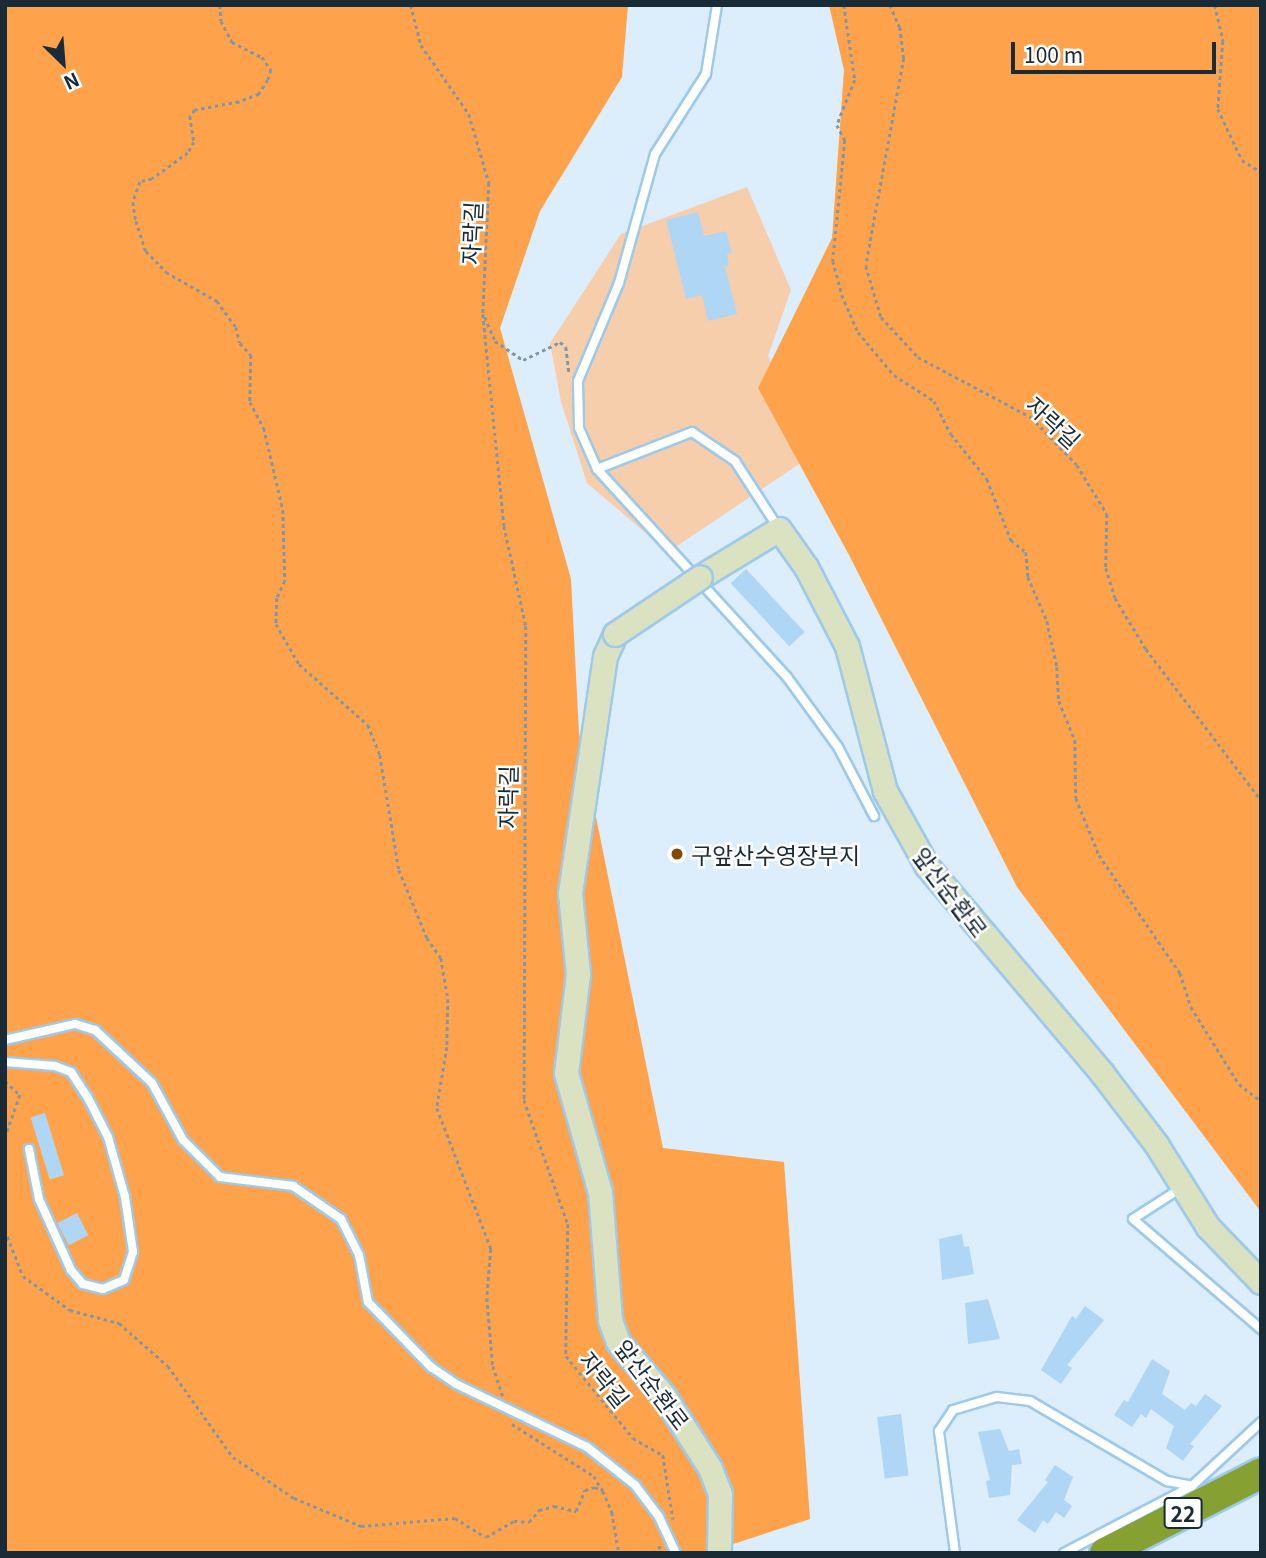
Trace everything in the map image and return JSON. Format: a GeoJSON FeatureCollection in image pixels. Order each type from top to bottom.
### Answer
{"type":"FeatureCollection","features":[{"type":"Feature","properties":{"kind":"highway","name":"22"},"geometry":{"type":"LineString","coordinates":[[1105,1553],[1261,1473]]}},
{"type":"Feature","properties":{"kind":"highway","name":"22"},"geometry":{"type":"LineString","coordinates":[[1143,1553],[1261,1492]]}},
{"type":"Feature","properties":{"kind":"street","name":"앞산순환로"},"geometry":{"type":"LineString","coordinates":[[719,1553],[720,1494],[710,1468],[664,1396],[618,1342],[610,1320],[600,1192],[566,1073],[578,974],[570,893],[605,656],[615,634],[779,529],[806,567],[847,646],[885,791],[927,866],[1101,1072],[1184,1186],[1208,1227],[1261,1282]]}},
{"type":"Feature","properties":{"kind":"lane"},"geometry":{"type":"LineString","coordinates":[[717,5],[706,74],[655,154],[620,283],[578,382],[579,428],[597,469],[787,677],[838,747],[874,817]]}},
{"type":"Feature","properties":{"kind":"lane"},"geometry":{"type":"LineString","coordinates":[[597,469],[692,432],[735,461],[779,529]]}},
{"type":"Feature","properties":{"kind":"lane"},"geometry":{"type":"LineString","coordinates":[[5,1040],[75,1024],[94,1030],[152,1083],[183,1140],[220,1177],[293,1186],[341,1219],[359,1255],[368,1303],[431,1367],[456,1384],[587,1447],[635,1485],[676,1553]]}},
{"type":"Feature","properties":{"kind":"lane"},"geometry":{"type":"LineString","coordinates":[[5,1062],[55,1066],[71,1072],[88,1098],[108,1137],[125,1197],[132,1252],[124,1280],[103,1289],[83,1284],[71,1270],[39,1199],[29,1149]]}},
{"type":"Feature","properties":{"kind":"lane"},"geometry":{"type":"LineString","coordinates":[[1184,1186],[1133,1219],[1261,1329]]}},
{"type":"Feature","properties":{"kind":"lane"},"geometry":{"type":"LineString","coordinates":[[955,1553],[939,1431],[953,1410],[997,1397],[1030,1401],[1167,1482],[1192,1486]]}},
{"type":"Feature","properties":{"kind":"lane"},"geometry":{"type":"LineString","coordinates":[[1064,1553],[1192,1486],[1261,1422]]}},
{"type":"Feature","properties":{"kind":"path"},"geometry":{"type":"LineString","coordinates":[[220,5],[221,21],[232,42],[262,57],[271,70],[268,80],[259,94],[239,102],[195,110],[190,116],[194,142],[188,153],[140,182],[132,202],[146,251],[166,272],[217,301],[236,327],[240,344],[251,355],[250,402],[264,428],[283,510],[285,581],[277,598],[276,624],[299,664],[368,725],[380,755],[399,870],[427,938],[441,958],[448,999],[447,1047],[437,1108],[491,1249],[487,1298],[493,1366],[506,1406],[508,1422],[594,1476],[612,1512],[619,1553]]}},
{"type":"Feature","properties":{"kind":"path","name":"자락길"},"geometry":{"type":"LineString","coordinates":[[411,5],[421,45],[469,114],[489,183],[483,314],[504,526],[526,626],[524,1100],[568,1224],[566,1356],[632,1438],[663,1455],[673,1520],[669,1538]]}},
{"type":"Feature","properties":{"kind":"path"},"geometry":{"type":"LineString","coordinates":[[844,5],[855,80],[836,125],[845,140],[833,261],[842,295],[858,332],[894,375],[934,401],[951,434],[987,479],[1011,540],[1026,552],[1028,577],[1052,644],[1059,701],[1075,740],[1076,798],[1099,855],[1180,974],[1191,1007],[1239,1084],[1261,1101]]}},
{"type":"Feature","properties":{"kind":"path","name":"자락길"},"geometry":{"type":"LineString","coordinates":[[890,5],[900,27],[904,58],[866,266],[881,317],[918,357],[1031,417],[1077,466],[1107,514],[1106,568],[1115,598],[1146,649],[1261,800]]}},
{"type":"Feature","properties":{"kind":"path"},"geometry":{"type":"LineString","coordinates":[[1215,5],[1223,41],[1218,109],[1242,160],[1261,172]]}},
{"type":"Feature","properties":{"kind":"path"},"geometry":{"type":"LineString","coordinates":[[483,314],[495,341],[523,360],[560,342],[566,347],[567,372],[578,382]]}},
{"type":"Feature","properties":{"kind":"path"},"geometry":{"type":"LineString","coordinates":[[5,1081],[20,1095],[5,1138]]}},
{"type":"Feature","properties":{"kind":"path"},"geometry":{"type":"LineString","coordinates":[[5,1230],[23,1276],[69,1310],[119,1323],[167,1366],[233,1457],[283,1492],[335,1517],[361,1526],[455,1518],[486,1536],[514,1521],[529,1522],[539,1510],[554,1506],[576,1511],[585,1490],[596,1487],[603,1491]]}},
{"type":"Feature","properties":{"kind":"path"},"geometry":{"type":"LineString","coordinates":[[653,1553],[669,1538]]}},
{"type":"Feature","properties":{"kind":"shaded area"},"geometry":{"type":"Polygon","coordinates":[[[5,5],[628,5],[622,77],[540,211],[500,328],[571,579],[579,733],[663,1148],[784,1162],[810,1519],[727,1546],[726,1553],[5,1553],[5,5]]]}},
{"type":"Feature","properties":{"kind":"shaded area"},"geometry":{"type":"Polygon","coordinates":[[[829,5],[1261,5],[1261,1212],[1017,887],[849,555],[758,388],[832,238],[844,70],[829,5]]]}},
{"type":"Feature","properties":{"kind":"shaded area"},"geometry":{"type":"Polygon","coordinates":[[[747,187],[791,290],[768,356],[814,454],[668,552],[587,483],[561,402],[550,343],[621,234],[747,187]]]}},
{"type":"Feature","properties":{"kind":"building"},"geometry":{"type":"Polygon","coordinates":[[[698,212],[704,236],[726,231],[732,253],[727,254],[729,265],[725,266],[737,314],[708,321],[702,295],[686,299],[666,220],[698,212]]]}},
{"type":"Feature","properties":{"kind":"building"},"geometry":{"type":"Polygon","coordinates":[[[746,569],[805,632],[789,646],[731,583],[746,569]]]}},
{"type":"Feature","properties":{"kind":"building"},"geometry":{"type":"Polygon","coordinates":[[[45,1113],[64,1175],[50,1180],[31,1117],[45,1113]]]}},
{"type":"Feature","properties":{"kind":"building"},"geometry":{"type":"Polygon","coordinates":[[[77,1213],[88,1235],[69,1245],[57,1223],[77,1213]]]}},
{"type":"Feature","properties":{"kind":"building"},"geometry":{"type":"Polygon","coordinates":[[[962,1234],[964,1247],[969,1246],[974,1274],[942,1280],[939,1239],[962,1234]]]}},
{"type":"Feature","properties":{"kind":"building"},"geometry":{"type":"Polygon","coordinates":[[[988,1299],[1000,1339],[968,1344],[965,1303],[988,1299]]]}},
{"type":"Feature","properties":{"kind":"building"},"geometry":{"type":"Polygon","coordinates":[[[1085,1306],[1104,1320],[1067,1365],[1072,1368],[1061,1384],[1041,1370],[1072,1316],[1076,1319],[1085,1306]]]}},
{"type":"Feature","properties":{"kind":"building"},"geometry":{"type":"Polygon","coordinates":[[[1152,1359],[1170,1371],[1162,1394],[1185,1410],[1191,1403],[1196,1406],[1205,1394],[1222,1406],[1190,1444],[1194,1446],[1183,1461],[1166,1448],[1174,1426],[1151,1409],[1146,1418],[1141,1414],[1132,1427],[1114,1415],[1124,1400],[1128,1402],[1152,1359]]]}},
{"type":"Feature","properties":{"kind":"building"},"geometry":{"type":"Polygon","coordinates":[[[901,1414],[909,1476],[885,1478],[877,1417],[901,1414]]]}},
{"type":"Feature","properties":{"kind":"building"},"geometry":{"type":"Polygon","coordinates":[[[1000,1429],[1009,1451],[1019,1449],[1022,1464],[1012,1465],[1010,1495],[989,1498],[986,1481],[990,1480],[978,1432],[1000,1429]]]}},
{"type":"Feature","properties":{"kind":"building"},"geometry":{"type":"Polygon","coordinates":[[[1055,1465],[1073,1477],[1064,1500],[1072,1506],[1064,1518],[1056,1512],[1048,1524],[1043,1520],[1035,1533],[1017,1520],[1048,1482],[1045,1480],[1055,1465]]]}},
{"type":"Feature","properties":{"kind":"place","name":"구앞산수영장부지"},"geometry":{"type":"Point","coordinates":[677,854]}}]}
